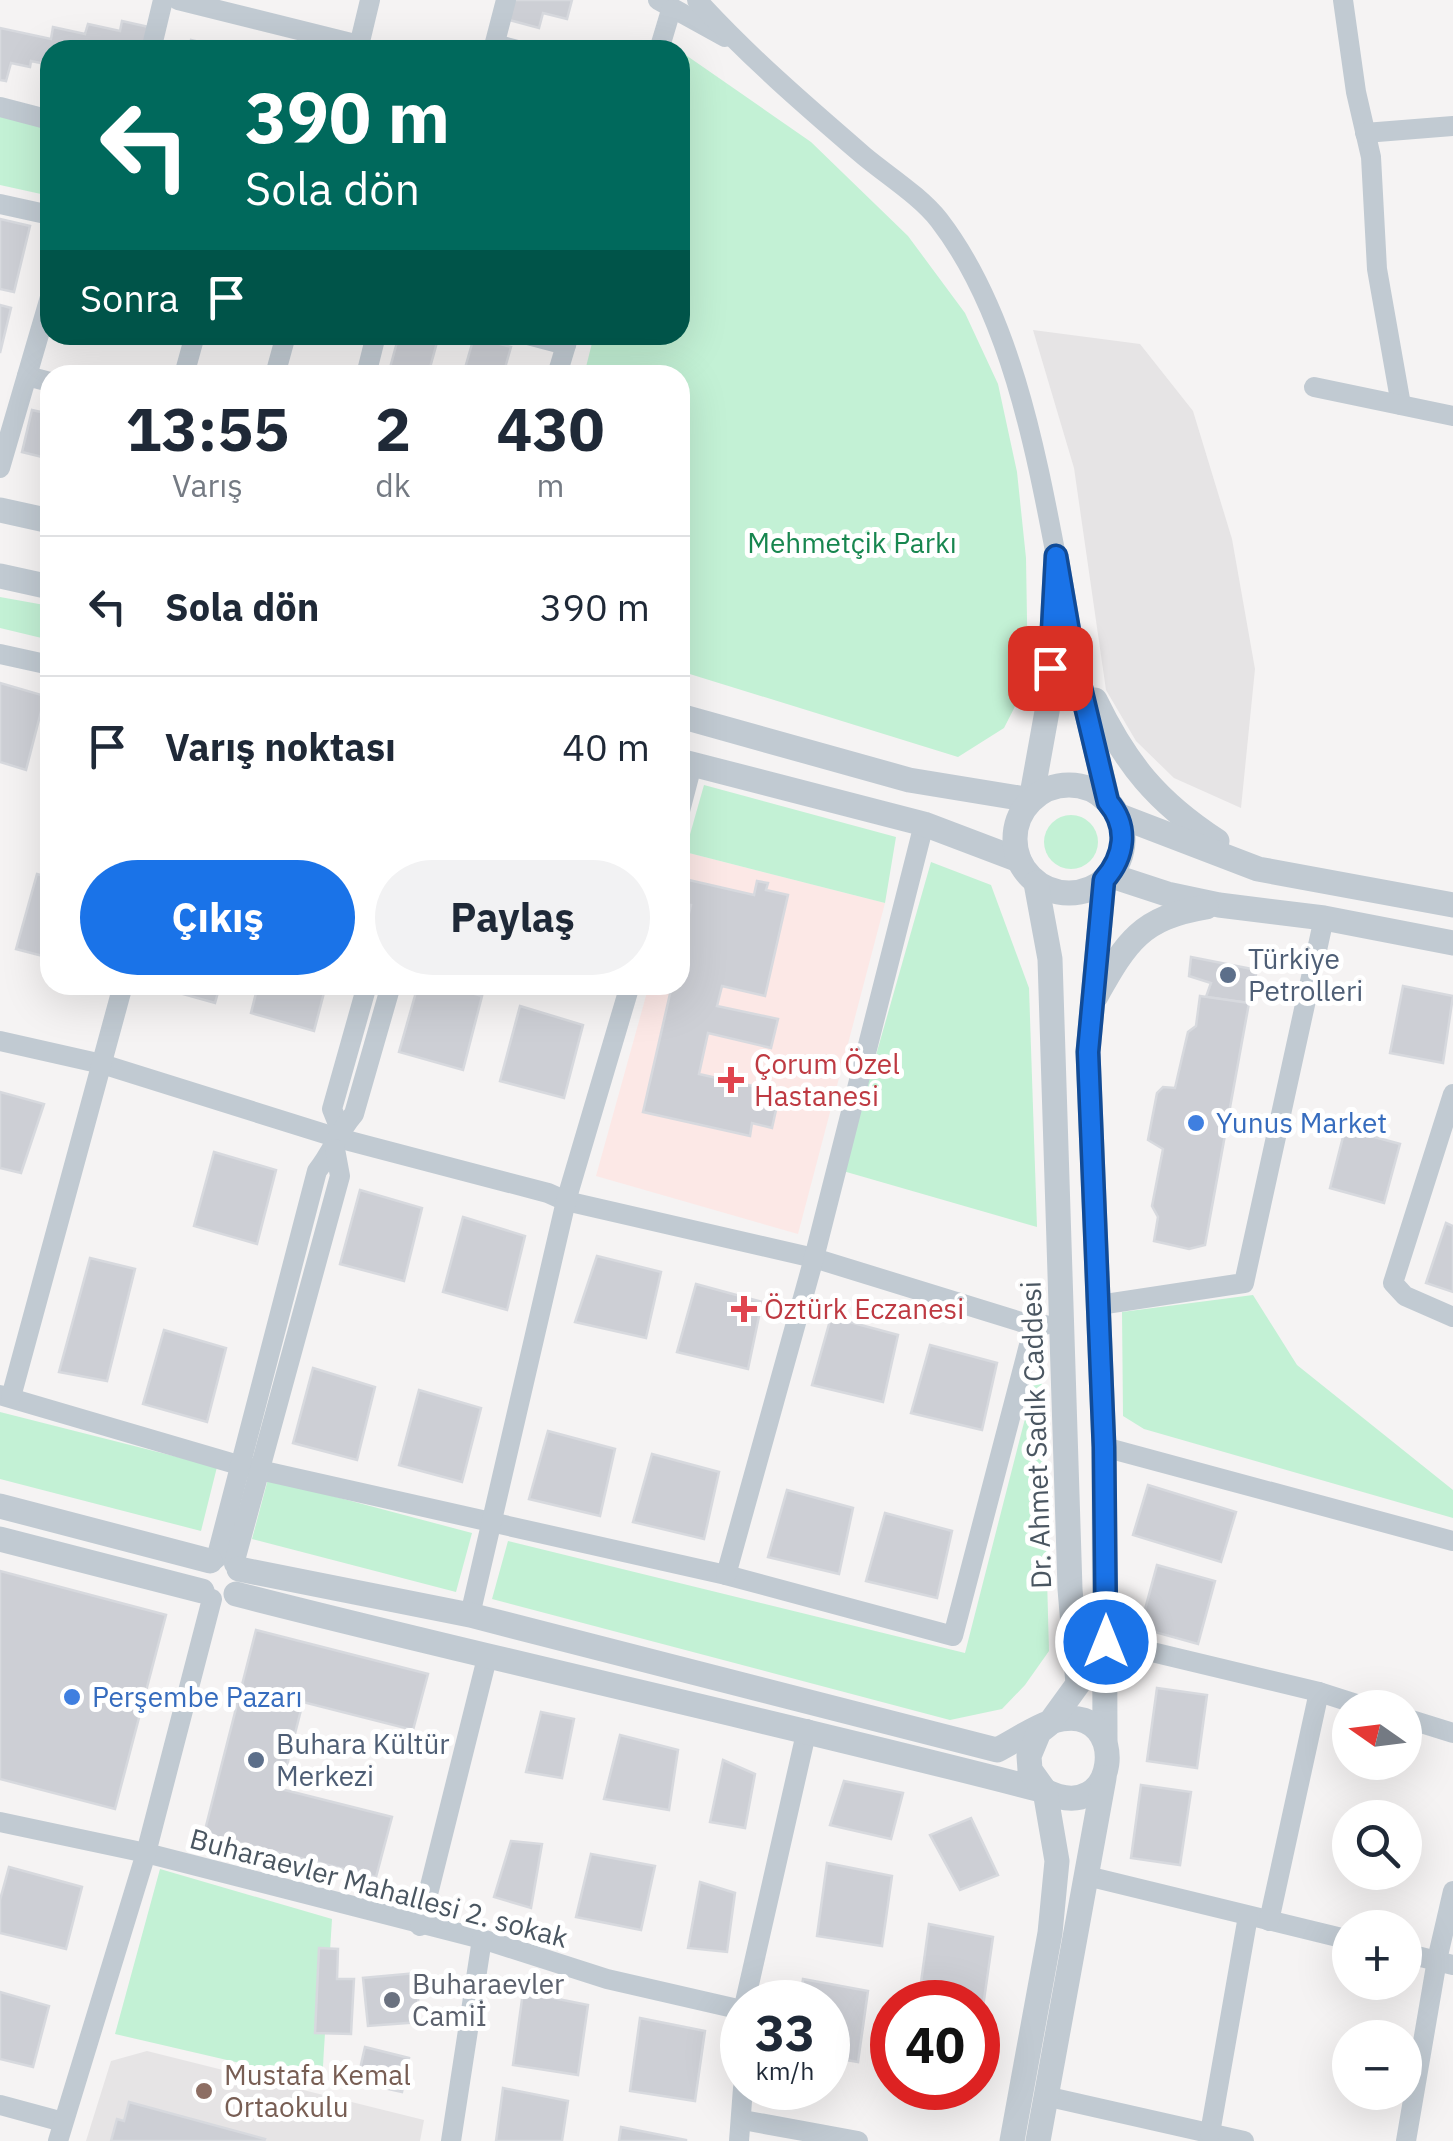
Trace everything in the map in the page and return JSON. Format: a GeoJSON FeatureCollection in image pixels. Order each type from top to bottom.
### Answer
{"type":"FeatureCollection","features":[{"type":"Feature","properties":{"kind":"street"},"geometry":{"type":"LineString","coordinates":[[153,40],[163,0]]}},
{"type":"Feature","properties":{"kind":"street"},"geometry":{"type":"LineString","coordinates":[[178,0],[332,40]]}},
{"type":"Feature","properties":{"kind":"street"},"geometry":{"type":"LineString","coordinates":[[361,40],[370,0]]}},
{"type":"Feature","properties":{"kind":"street"},"geometry":{"type":"LineString","coordinates":[[496,40],[506,0]]}},
{"type":"Feature","properties":{"kind":"street"},"geometry":{"type":"LineString","coordinates":[[690,764],[924,824],[1019,860],[1036,882],[1063,893],[1092,888],[1106,877],[1116,864],[1122,840],[1073,655],[1037,453],[1008,354],[975,280],[938,218],[736,43],[697,0]]}},
{"type":"Feature","properties":{"kind":"street"},"geometry":{"type":"LineString","coordinates":[[1342,0],[1371,157],[1377,268],[1400,405]]}},
{"type":"Feature","properties":{"kind":"street"},"geometry":{"type":"LineString","coordinates":[[661,40],[665,5],[736,43]]}},
{"type":"Feature","properties":{"kind":"street"},"geometry":{"type":"LineString","coordinates":[[0,107],[40,117]]}},
{"type":"Feature","properties":{"kind":"street"},"geometry":{"type":"LineString","coordinates":[[1365,133],[1453,126]]}},
{"type":"Feature","properties":{"kind":"street"},"geometry":{"type":"LineString","coordinates":[[0,204],[40,214]]}},
{"type":"Feature","properties":{"kind":"street"},"geometry":{"type":"LineString","coordinates":[[0,468],[40,331]]}},
{"type":"Feature","properties":{"kind":"street"},"geometry":{"type":"LineString","coordinates":[[27,376],[40,379]]}},
{"type":"Feature","properties":{"kind":"street"},"geometry":{"type":"LineString","coordinates":[[1314,387],[1451,414]]}},
{"type":"Feature","properties":{"kind":"street"},"geometry":{"type":"LineString","coordinates":[[0,510],[40,520]]}},
{"type":"Feature","properties":{"kind":"street"},"geometry":{"type":"LineString","coordinates":[[1019,860],[1016,828],[1031,800],[1048,706],[1056,556]]}},
{"type":"Feature","properties":{"kind":"street"},"geometry":{"type":"LineString","coordinates":[[0,576],[40,585]]}},
{"type":"Feature","properties":{"kind":"street"},"geometry":{"type":"LineString","coordinates":[[0,654],[40,663]]}},
{"type":"Feature","properties":{"kind":"street"},"geometry":{"type":"LineString","coordinates":[[1073,655],[1119,749],[1146,783],[1189,823],[1258,869]]}},
{"type":"Feature","properties":{"kind":"street"},"geometry":{"type":"LineString","coordinates":[[690,719],[909,780],[1031,800],[1055,786],[1069,785],[1096,792],[1112,808],[1258,869],[1453,905]]}},
{"type":"Feature","properties":{"kind":"street"},"geometry":{"type":"LineString","coordinates":[[726,1574],[814,1258],[924,824]]}},
{"type":"Feature","properties":{"kind":"street"},"geometry":{"type":"LineString","coordinates":[[1106,877],[1219,905],[1324,918],[1453,943]]}},
{"type":"Feature","properties":{"kind":"street"},"geometry":{"type":"LineString","coordinates":[[1038,2141],[1108,1766],[1104,1740],[1104,1447],[1088,1052],[1106,877]]}},
{"type":"Feature","properties":{"kind":"street","name":"Dr. Ahmet Sadık Caddesi"},"geometry":{"type":"LineString","coordinates":[[1012,2141],[1050,1933],[1057,1860],[1045,1792],[1030,1770],[1029,1756],[1032,1743],[1078,1684],[1070,1589],[1050,958],[1036,882]]}},
{"type":"Feature","properties":{"kind":"street"},"geometry":{"type":"LineString","coordinates":[[1091,1004],[1131,941],[1152,924],[1173,912],[1219,905]]}},
{"type":"Feature","properties":{"kind":"street"},"geometry":{"type":"LineString","coordinates":[[1099,1305],[1244,1283],[1324,918]]}},
{"type":"Feature","properties":{"kind":"street"},"geometry":{"type":"LineString","coordinates":[[120,995],[6,1396],[251,1467],[726,1574],[953,1636],[1034,1326]]}},
{"type":"Feature","properties":{"kind":"street"},"geometry":{"type":"LineString","coordinates":[[0,2104],[61,2132],[146,1853],[251,1467],[340,1176],[332,1110],[364,995]]}},
{"type":"Feature","properties":{"kind":"street"},"geometry":{"type":"LineString","coordinates":[[338,1139],[354,1114],[387,995]]}},
{"type":"Feature","properties":{"kind":"street"},"geometry":{"type":"LineString","coordinates":[[470,1615],[566,1202],[627,995]]}},
{"type":"Feature","properties":{"kind":"street"},"geometry":{"type":"LineString","coordinates":[[0,1040],[102,1064],[338,1139],[548,1192],[566,1202],[814,1258],[1034,1326],[1062,1323]]}},
{"type":"Feature","properties":{"kind":"street"},"geometry":{"type":"LineString","coordinates":[[1453,1094],[1393,1283],[1404,1296],[1453,1317]]}},
{"type":"Feature","properties":{"kind":"street"},"geometry":{"type":"LineString","coordinates":[[1104,1447],[1453,1542]]}},
{"type":"Feature","properties":{"kind":"street"},"geometry":{"type":"LineString","coordinates":[[0,1506],[487,1658],[807,1729],[1057,1798],[1084,1796],[1104,1778]]}},
{"type":"Feature","properties":{"kind":"street"},"geometry":{"type":"LineString","coordinates":[[0,1539],[470,1615],[998,1750],[1061,1719],[1086,1722],[1104,1740]]}},
{"type":"Feature","properties":{"kind":"street"},"geometry":{"type":"LineString","coordinates":[[1106,1642],[1332,1696]]}},
{"type":"Feature","properties":{"kind":"street"},"geometry":{"type":"LineString","coordinates":[[420,1926],[487,1658]]}},
{"type":"Feature","properties":{"kind":"street"},"geometry":{"type":"LineString","coordinates":[[1210,2133],[1258,1918],[1320,1692]]}},
{"type":"Feature","properties":{"kind":"street"},"geometry":{"type":"LineString","coordinates":[[1422,1723],[1453,1733]]}},
{"type":"Feature","properties":{"kind":"street"},"geometry":{"type":"LineString","coordinates":[[750,1980],[807,1729]]}},
{"type":"Feature","properties":{"kind":"street","name":"Buharaevler Mahallesi 2. sokak"},"geometry":{"type":"LineString","coordinates":[[0,1822],[146,1853],[482,1939],[607,1980],[720,2005]]}},
{"type":"Feature","properties":{"kind":"street"},"geometry":{"type":"LineString","coordinates":[[1087,1876],[1332,1936]]}},
{"type":"Feature","properties":{"kind":"street"},"geometry":{"type":"LineString","coordinates":[[1406,2141],[1445,1962],[1453,1891]]}},
{"type":"Feature","properties":{"kind":"street"},"geometry":{"type":"LineString","coordinates":[[451,2141],[482,1939]]}},
{"type":"Feature","properties":{"kind":"street"},"geometry":{"type":"LineString","coordinates":[[1046,2096],[1244,2141]]}},
{"type":"Feature","properties":{"kind":"street"},"geometry":{"type":"LineString","coordinates":[[741,2131],[858,2141]]}},
{"type":"Feature","properties":{"kind":"shaded area"},"geometry":{"type":"Polygon","coordinates":[[[1033,330],[1140,344],[1193,411],[1232,539],[1255,669],[1241,808],[1174,778],[1136,741],[1106,690],[1074,468],[1033,330]]]}},
{"type":"Feature","properties":{"kind":"shaded area","name":"Çorum Özel Hastanesi"},"geometry":{"type":"Polygon","coordinates":[[[690,853],[885,903],[798,1234],[596,1176],[646,995],[690,995],[690,853]]]}},
{"type":"Feature","properties":{"kind":"shaded area","name":"Mustafa Kemal Ortaokulu"},"geometry":{"type":"Polygon","coordinates":[[[147,2051],[424,2120],[420,2141],[86,2141],[111,2061],[147,2051]]]}},
{"type":"Feature","properties":{"kind":"green space","name":"Mehmetçik Parkı"},"geometry":{"type":"Polygon","coordinates":[[[690,58],[811,142],[908,236],[965,313],[998,384],[1017,472],[1026,558],[1028,681],[1004,728],[958,757],[690,674],[690,365],[586,365],[592,345],[690,345],[690,58]]]}},
{"type":"Feature","properties":{"kind":"green space"},"geometry":{"type":"Polygon","coordinates":[[[0,112],[40,122],[40,194],[0,185],[0,112]]]}},
{"type":"Feature","properties":{"kind":"green space"},"geometry":{"type":"Polygon","coordinates":[[[0,597],[40,604],[40,638],[0,628],[0,597]]]}},
{"type":"Feature","properties":{"kind":"green space"},"geometry":{"type":"Polygon","coordinates":[[[704,785],[896,837],[885,903],[690,853],[690,834],[704,785]]]}},
{"type":"Feature","properties":{"kind":"green space"},"geometry":{"type":"Polygon","coordinates":[[[1071,815],[1090,823],[1098,842],[1090,861],[1071,869],[1052,861],[1044,842],[1052,823],[1071,815]]]}},
{"type":"Feature","properties":{"kind":"green space"},"geometry":{"type":"Polygon","coordinates":[[[931,862],[991,885],[1029,988],[1037,1227],[843,1171],[931,862]]]}},
{"type":"Feature","properties":{"kind":"green space"},"geometry":{"type":"Polygon","coordinates":[[[1253,1295],[1297,1365],[1453,1490],[1453,1518],[1144,1429],[1123,1416],[1122,1312],[1253,1295]]]}},
{"type":"Feature","properties":{"kind":"green space"},"geometry":{"type":"Polygon","coordinates":[[[1041,1356],[1049,1651],[1002,1709],[950,1720],[492,1599],[508,1541],[965,1653],[1041,1356]]]}},
{"type":"Feature","properties":{"kind":"green space"},"geometry":{"type":"Polygon","coordinates":[[[0,1412],[217,1467],[201,1531],[0,1479],[0,1412]]]}},
{"type":"Feature","properties":{"kind":"green space"},"geometry":{"type":"Polygon","coordinates":[[[268,1479],[472,1533],[456,1592],[252,1539],[268,1479]]]}},
{"type":"Feature","properties":{"kind":"green space"},"geometry":{"type":"Polygon","coordinates":[[[160,1869],[332,1919],[322,2082],[115,2034],[160,1869]]]}},
{"type":"Feature","properties":{"kind":"building"},"geometry":{"type":"Polygon","coordinates":[[[507,0],[572,0],[567,19],[543,13],[539,28],[502,18],[507,0]]]}},
{"type":"Feature","properties":{"kind":"building"},"geometry":{"type":"Polygon","coordinates":[[[122,21],[153,28],[150,40],[40,40],[40,63],[31,61],[30,67],[11,63],[6,81],[0,80],[0,28],[51,39],[53,27],[85,34],[88,24],[120,31],[122,21]]]}},
{"type":"Feature","properties":{"kind":"building"},"geometry":{"type":"Polygon","coordinates":[[[0,219],[30,226],[14,292],[0,289],[0,219]]]}},
{"type":"Feature","properties":{"kind":"building"},"geometry":{"type":"Polygon","coordinates":[[[0,305],[11,308],[0,353],[0,305]]]}},
{"type":"Feature","properties":{"kind":"building"},"geometry":{"type":"Polygon","coordinates":[[[396,345],[436,345],[431,365],[391,365],[396,345]]]}},
{"type":"Feature","properties":{"kind":"building"},"geometry":{"type":"Polygon","coordinates":[[[472,345],[511,347],[506,365],[466,365],[472,345]]]}},
{"type":"Feature","properties":{"kind":"building"},"geometry":{"type":"Polygon","coordinates":[[[32,410],[40,412],[40,456],[22,452],[32,410]]]}},
{"type":"Feature","properties":{"kind":"building"},"geometry":{"type":"Polygon","coordinates":[[[0,683],[40,695],[40,715],[26,770],[0,762],[0,683]]]}},
{"type":"Feature","properties":{"kind":"building"},"geometry":{"type":"Polygon","coordinates":[[[37,874],[40,955],[16,949],[37,874]]]}},
{"type":"Feature","properties":{"kind":"building"},"geometry":{"type":"Polygon","coordinates":[[[690,880],[754,895],[757,881],[768,883],[766,890],[788,895],[765,996],[722,986],[717,1006],[778,1019],[771,1048],[708,1033],[699,1074],[780,1092],[772,1128],[752,1123],[750,1136],[643,1112],[670,995],[690,995],[690,880]]]}},
{"type":"Feature","properties":{"kind":"building"},"geometry":{"type":"Polygon","coordinates":[[[1191,957],[1257,970],[1249,1003],[1206,997],[1211,983],[1189,976],[1191,957]]]}},
{"type":"Feature","properties":{"kind":"building"},"geometry":{"type":"Polygon","coordinates":[[[1403,986],[1453,996],[1443,1063],[1390,1053],[1403,986]]]}},
{"type":"Feature","properties":{"kind":"building"},"geometry":{"type":"Polygon","coordinates":[[[187,995],[217,995],[215,1003],[187,995]]]}},
{"type":"Feature","properties":{"kind":"building"},"geometry":{"type":"Polygon","coordinates":[[[256,995],[323,995],[314,1031],[251,1013],[256,995]]]}},
{"type":"Feature","properties":{"kind":"building"},"geometry":{"type":"Polygon","coordinates":[[[415,995],[482,996],[463,1070],[399,1052],[415,995]]]}},
{"type":"Feature","properties":{"kind":"building"},"geometry":{"type":"Polygon","coordinates":[[[1200,996],[1249,1003],[1205,1245],[1189,1249],[1154,1241],[1158,1217],[1152,1206],[1163,1149],[1148,1140],[1157,1093],[1163,1087],[1175,1088],[1188,1032],[1196,1026],[1200,996]]]}},
{"type":"Feature","properties":{"kind":"building"},"geometry":{"type":"Polygon","coordinates":[[[520,1006],[583,1025],[564,1098],[500,1081],[520,1006]]]}},
{"type":"Feature","properties":{"kind":"building"},"geometry":{"type":"Polygon","coordinates":[[[0,1092],[44,1104],[21,1173],[0,1168],[0,1092]]]}},
{"type":"Feature","properties":{"kind":"building"},"geometry":{"type":"Polygon","coordinates":[[[1345,1129],[1400,1144],[1384,1203],[1330,1188],[1345,1129]]]}},
{"type":"Feature","properties":{"kind":"building"},"geometry":{"type":"Polygon","coordinates":[[[214,1152],[276,1170],[257,1244],[194,1226],[214,1152]]]}},
{"type":"Feature","properties":{"kind":"building"},"geometry":{"type":"Polygon","coordinates":[[[360,1190],[422,1208],[404,1281],[340,1264],[360,1190]]]}},
{"type":"Feature","properties":{"kind":"building"},"geometry":{"type":"Polygon","coordinates":[[[463,1217],[525,1236],[507,1310],[443,1292],[463,1217]]]}},
{"type":"Feature","properties":{"kind":"building"},"geometry":{"type":"Polygon","coordinates":[[[1446,1223],[1453,1226],[1453,1292],[1426,1283],[1446,1223]]]}},
{"type":"Feature","properties":{"kind":"building"},"geometry":{"type":"Polygon","coordinates":[[[597,1256],[661,1272],[646,1338],[575,1322],[597,1256]]]}},
{"type":"Feature","properties":{"kind":"building"},"geometry":{"type":"Polygon","coordinates":[[[90,1258],[135,1269],[107,1381],[59,1372],[90,1258]]]}},
{"type":"Feature","properties":{"kind":"building"},"geometry":{"type":"Polygon","coordinates":[[[696,1284],[762,1302],[748,1369],[677,1352],[696,1284]]]}},
{"type":"Feature","properties":{"kind":"building"},"geometry":{"type":"Polygon","coordinates":[[[831,1317],[898,1335],[883,1402],[812,1385],[831,1317]]]}},
{"type":"Feature","properties":{"kind":"building"},"geometry":{"type":"Polygon","coordinates":[[[164,1330],[226,1348],[207,1422],[143,1404],[164,1330]]]}},
{"type":"Feature","properties":{"kind":"building"},"geometry":{"type":"Polygon","coordinates":[[[930,1345],[997,1363],[982,1430],[911,1413],[930,1345]]]}},
{"type":"Feature","properties":{"kind":"building"},"geometry":{"type":"Polygon","coordinates":[[[313,1368],[375,1387],[357,1460],[293,1443],[313,1368]]]}},
{"type":"Feature","properties":{"kind":"building"},"geometry":{"type":"Polygon","coordinates":[[[419,1390],[481,1408],[462,1482],[399,1465],[419,1390]]]}},
{"type":"Feature","properties":{"kind":"building"},"geometry":{"type":"Polygon","coordinates":[[[548,1431],[615,1449],[600,1516],[529,1499],[548,1431]]]}},
{"type":"Feature","properties":{"kind":"building"},"geometry":{"type":"Polygon","coordinates":[[[652,1454],[719,1472],[704,1539],[633,1522],[652,1454]]]}},
{"type":"Feature","properties":{"kind":"building"},"geometry":{"type":"Polygon","coordinates":[[[1148,1485],[1236,1512],[1221,1562],[1133,1535],[1148,1485]]]}},
{"type":"Feature","properties":{"kind":"building"},"geometry":{"type":"Polygon","coordinates":[[[787,1490],[853,1508],[839,1574],[768,1557],[787,1490]]]}},
{"type":"Feature","properties":{"kind":"building"},"geometry":{"type":"Polygon","coordinates":[[[885,1513],[952,1531],[937,1598],[866,1581],[885,1513]]]}},
{"type":"Feature","properties":{"kind":"building"},"geometry":{"type":"Polygon","coordinates":[[[1157,1565],[1215,1581],[1198,1644],[1140,1628],[1157,1565]]]}},
{"type":"Feature","properties":{"kind":"building","name":"Perşembe Pazarı"},"geometry":{"type":"Polygon","coordinates":[[[0,1571],[166,1615],[115,1809],[0,1779],[0,1571]]]}},
{"type":"Feature","properties":{"kind":"building","name":"Buhara Kültür Merkezi"},"geometry":{"type":"Polygon","coordinates":[[[256,1630],[428,1674],[413,1730],[303,1702],[281,1789],[392,1817],[376,1877],[204,1834],[256,1630]]]}},
{"type":"Feature","properties":{"kind":"building"},"geometry":{"type":"Polygon","coordinates":[[[1157,1688],[1207,1695],[1197,1768],[1147,1761],[1157,1688]]]}},
{"type":"Feature","properties":{"kind":"building"},"geometry":{"type":"Polygon","coordinates":[[[541,1712],[574,1719],[562,1778],[526,1772],[541,1712]]]}},
{"type":"Feature","properties":{"kind":"building"},"geometry":{"type":"Polygon","coordinates":[[[620,1735],[678,1750],[669,1810],[604,1799],[620,1735]]]}},
{"type":"Feature","properties":{"kind":"building"},"geometry":{"type":"Polygon","coordinates":[[[723,1760],[755,1774],[745,1828],[710,1822],[723,1760]]]}},
{"type":"Feature","properties":{"kind":"building"},"geometry":{"type":"Polygon","coordinates":[[[844,1781],[903,1793],[891,1839],[830,1825],[844,1781]]]}},
{"type":"Feature","properties":{"kind":"building"},"geometry":{"type":"Polygon","coordinates":[[[1141,1785],[1191,1792],[1180,1865],[1131,1858],[1141,1785]]]}},
{"type":"Feature","properties":{"kind":"building"},"geometry":{"type":"Polygon","coordinates":[[[971,1818],[998,1875],[960,1890],[930,1835],[971,1818]]]}},
{"type":"Feature","properties":{"kind":"building"},"geometry":{"type":"Polygon","coordinates":[[[511,1841],[542,1844],[531,1908],[494,1897],[511,1841]]]}},
{"type":"Feature","properties":{"kind":"building"},"geometry":{"type":"Polygon","coordinates":[[[591,1854],[655,1866],[641,1930],[576,1917],[591,1854]]]}},
{"type":"Feature","properties":{"kind":"building"},"geometry":{"type":"Polygon","coordinates":[[[827,1863],[892,1876],[882,1946],[817,1936],[827,1863]]]}},
{"type":"Feature","properties":{"kind":"building"},"geometry":{"type":"Polygon","coordinates":[[[9,1867],[82,1887],[66,1949],[0,1933],[0,1900],[9,1867]]]}},
{"type":"Feature","properties":{"kind":"building"},"geometry":{"type":"Polygon","coordinates":[[[700,1882],[735,1893],[727,1952],[688,1948],[700,1882]]]}},
{"type":"Feature","properties":{"kind":"building"},"geometry":{"type":"Polygon","coordinates":[[[929,1924],[993,1937],[987,1980],[921,1980],[929,1924]]]}},
{"type":"Feature","properties":{"kind":"building"},"geometry":{"type":"Polygon","coordinates":[[[319,1948],[338,1949],[337,1979],[354,1979],[351,2034],[315,2033],[319,1948]]]}},
{"type":"Feature","properties":{"kind":"building","name":"Buharaevler Camiİ"},"geometry":{"type":"Polygon","coordinates":[[[416,1973],[420,2022],[368,2026],[363,1978],[416,1973]]]}},
{"type":"Feature","properties":{"kind":"building"},"geometry":{"type":"Polygon","coordinates":[[[850,1988],[868,1991],[858,2062],[850,2061],[850,1988]]]}},
{"type":"Feature","properties":{"kind":"building"},"geometry":{"type":"Polygon","coordinates":[[[0,1992],[49,2006],[33,2067],[0,2059],[0,1992]]]}},
{"type":"Feature","properties":{"kind":"building"},"geometry":{"type":"Polygon","coordinates":[[[523,1992],[588,2005],[578,2075],[513,2065],[523,1992]]]}},
{"type":"Feature","properties":{"kind":"building"},"geometry":{"type":"Polygon","coordinates":[[[640,2018],[705,2031],[695,2101],[630,2091],[640,2018]]]}},
{"type":"Feature","properties":{"kind":"building"},"geometry":{"type":"Polygon","coordinates":[[[365,2047],[409,2058],[402,2092],[357,2082],[365,2047]]]}},
{"type":"Feature","properties":{"kind":"building"},"geometry":{"type":"Polygon","coordinates":[[[503,2088],[568,2101],[562,2141],[496,2141],[503,2088]]]}},
{"type":"Feature","properties":{"kind":"building"},"geometry":{"type":"Polygon","coordinates":[[[129,2102],[265,2139],[111,2141],[117,2119],[124,2121],[129,2102]]]}},
{"type":"Feature","properties":{"kind":"building"},"geometry":{"type":"Polygon","coordinates":[[[621,2127],[686,2140],[686,2141],[619,2141],[621,2127]]]}},
{"type":"Feature","properties":{"kind":"place","name":"Türkiye Petrolleri"},"geometry":{"type":"Point","coordinates":[1228,975]}},
{"type":"Feature","properties":{"kind":"place","name":"Çorum Özel Hastanesi"},"geometry":{"type":"Point","coordinates":[731,1080]}},
{"type":"Feature","properties":{"kind":"place","name":"Yunus Market"},"geometry":{"type":"Point","coordinates":[1196,1123]}},
{"type":"Feature","properties":{"kind":"place","name":"Öztürk Eczanesi"},"geometry":{"type":"Point","coordinates":[744,1309]}},
{"type":"Feature","properties":{"kind":"place","name":"Perşembe Pazarı"},"geometry":{"type":"Point","coordinates":[72,1697]}},
{"type":"Feature","properties":{"kind":"place","name":"Buhara Kültür Merkezi"},"geometry":{"type":"Point","coordinates":[256,1760]}},
{"type":"Feature","properties":{"kind":"place","name":"Buharaevler Camiİ"},"geometry":{"type":"Point","coordinates":[392,2000]}},
{"type":"Feature","properties":{"kind":"place","name":"Mustafa Kemal Ortaokulu"},"geometry":{"type":"Point","coordinates":[204,2091]}},
{"type":"Feature","properties":{"kind":"route"},"geometry":{"type":"LineString","coordinates":[[1050,668],[1056,556],[1073,655],[1108,802],[1117,815],[1122,840],[1116,864],[1104,880],[1088,1052],[1104,1447],[1106,1642]]}}]}
